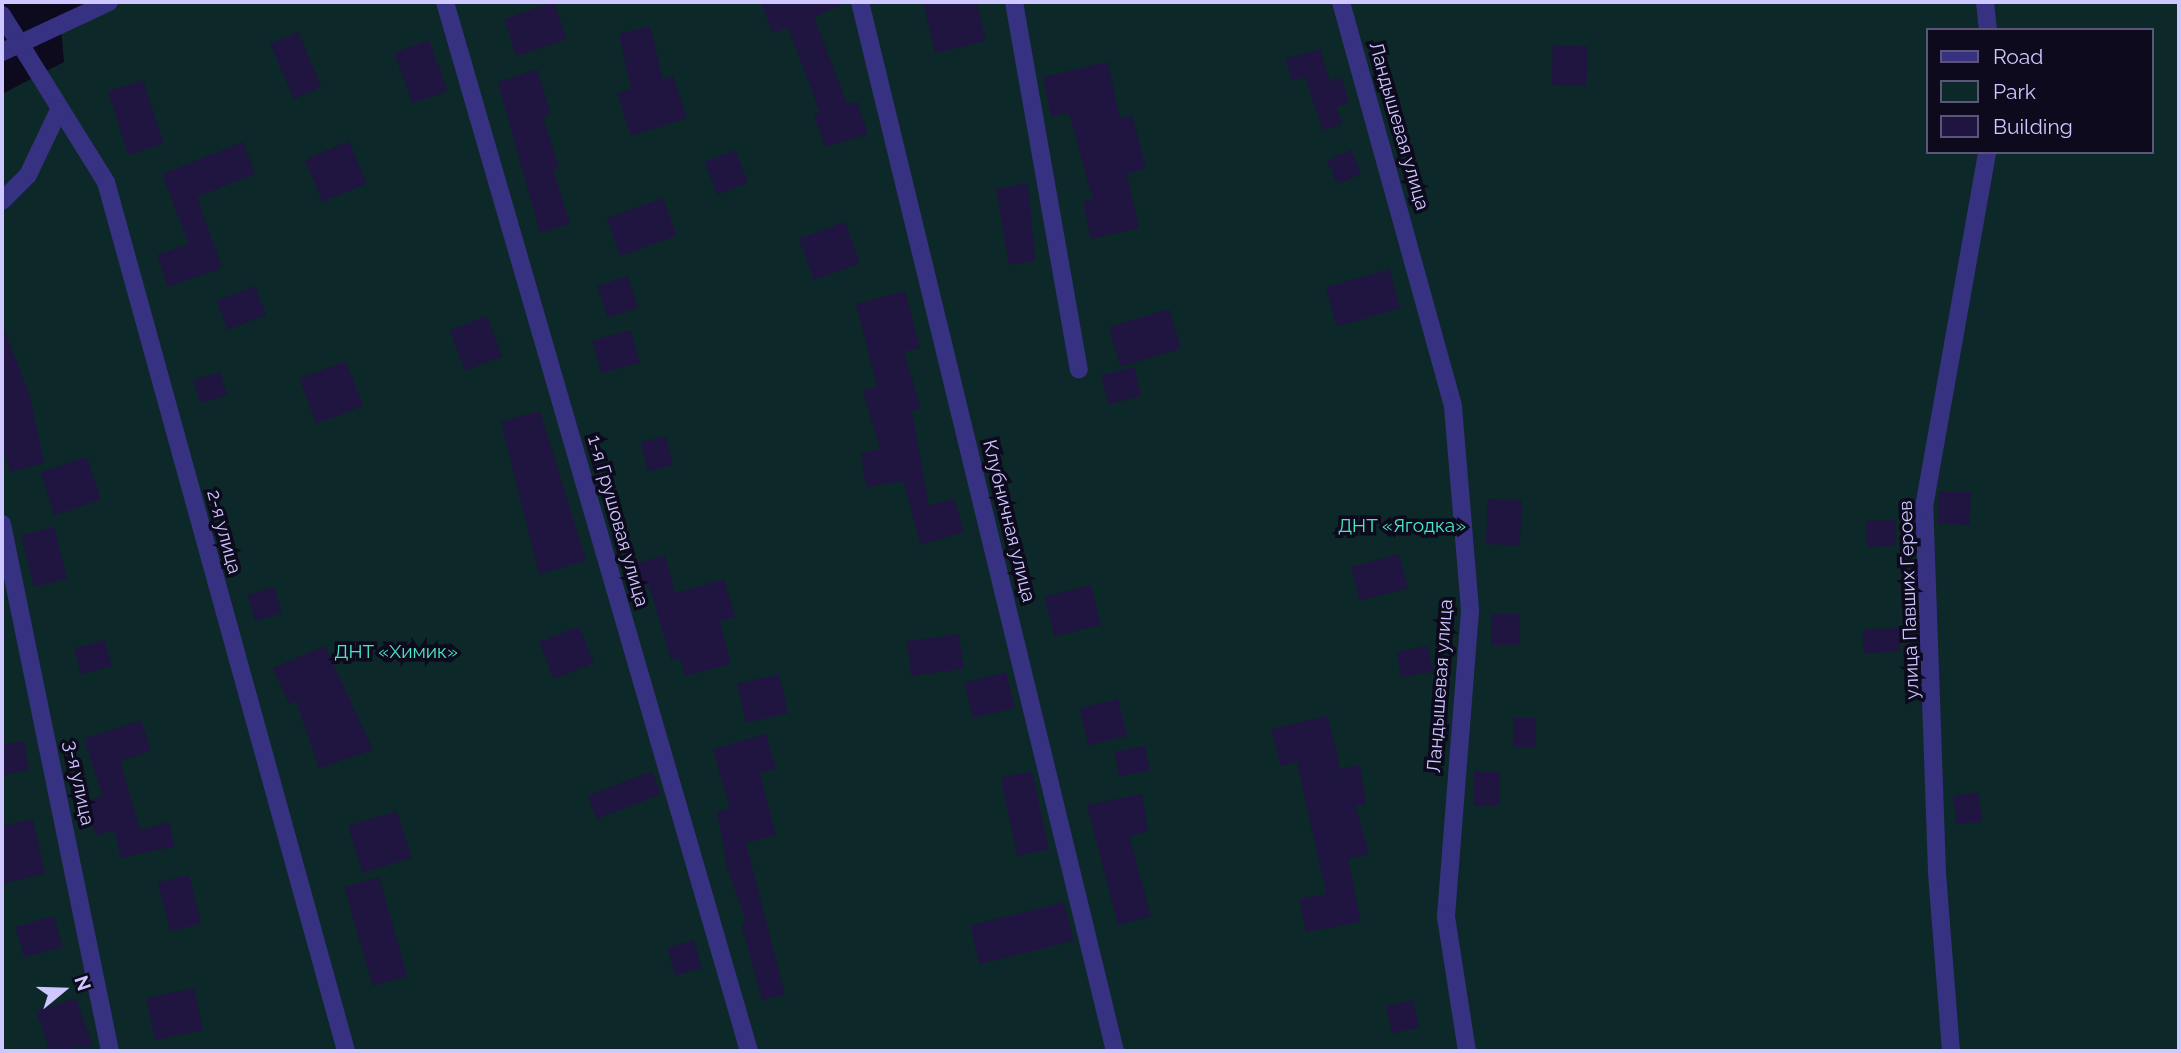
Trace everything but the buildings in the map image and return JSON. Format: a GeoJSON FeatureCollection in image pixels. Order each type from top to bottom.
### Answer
{"type":"FeatureCollection","features":[{"type":"Feature","properties":{"kind":"street"},"geometry":{"type":"LineString","coordinates":[[9,49],[109,2]]}},
{"type":"Feature","properties":{"kind":"street","name":"1-я Грушовая улица"},"geometry":{"type":"LineString","coordinates":[[445,2],[749,1051]]}},
{"type":"Feature","properties":{"kind":"street","name":"Клубничная улица"},"geometry":{"type":"LineString","coordinates":[[860,2],[1115,1051]]}},
{"type":"Feature","properties":{"kind":"street"},"geometry":{"type":"LineString","coordinates":[[1014,2],[1079,369]]}},
{"type":"Feature","properties":{"kind":"street","name":"Ландышевая улица"},"geometry":{"type":"LineString","coordinates":[[1341,2],[1453,407],[1470,611],[1446,917],[1467,1051]]}},
{"type":"Feature","properties":{"kind":"street"},"geometry":{"type":"LineString","coordinates":[[1985,2],[1987,28]]}},
{"type":"Feature","properties":{"kind":"street","name":"2-я улица"},"geometry":{"type":"LineString","coordinates":[[2,15],[9,49],[59,110],[106,182],[346,1051]]}},
{"type":"Feature","properties":{"kind":"street"},"geometry":{"type":"LineString","coordinates":[[2,201],[28,175],[59,110]]}},
{"type":"Feature","properties":{"kind":"street","name":"улица Павших Героев"},"geometry":{"type":"LineString","coordinates":[[1951,1051],[1937,872],[1924,507],[1987,154]]}},
{"type":"Feature","properties":{"kind":"street","name":"3-я улица"},"geometry":{"type":"LineString","coordinates":[[2,524],[110,1051]]}},
{"type":"Feature","properties":{"kind":"green space","name":"ДНТ «Ягодка»"},"geometry":{"type":"Polygon","coordinates":[[[122,2],[2179,2],[2179,1051],[2,1051],[2,94],[64,62],[61,28],[122,2]]]}},
{"type":"Feature","properties":{"kind":"park label","name":"ДНТ «Химик»"},"geometry":{"type":"Point","coordinates":[396,652]}}]}
